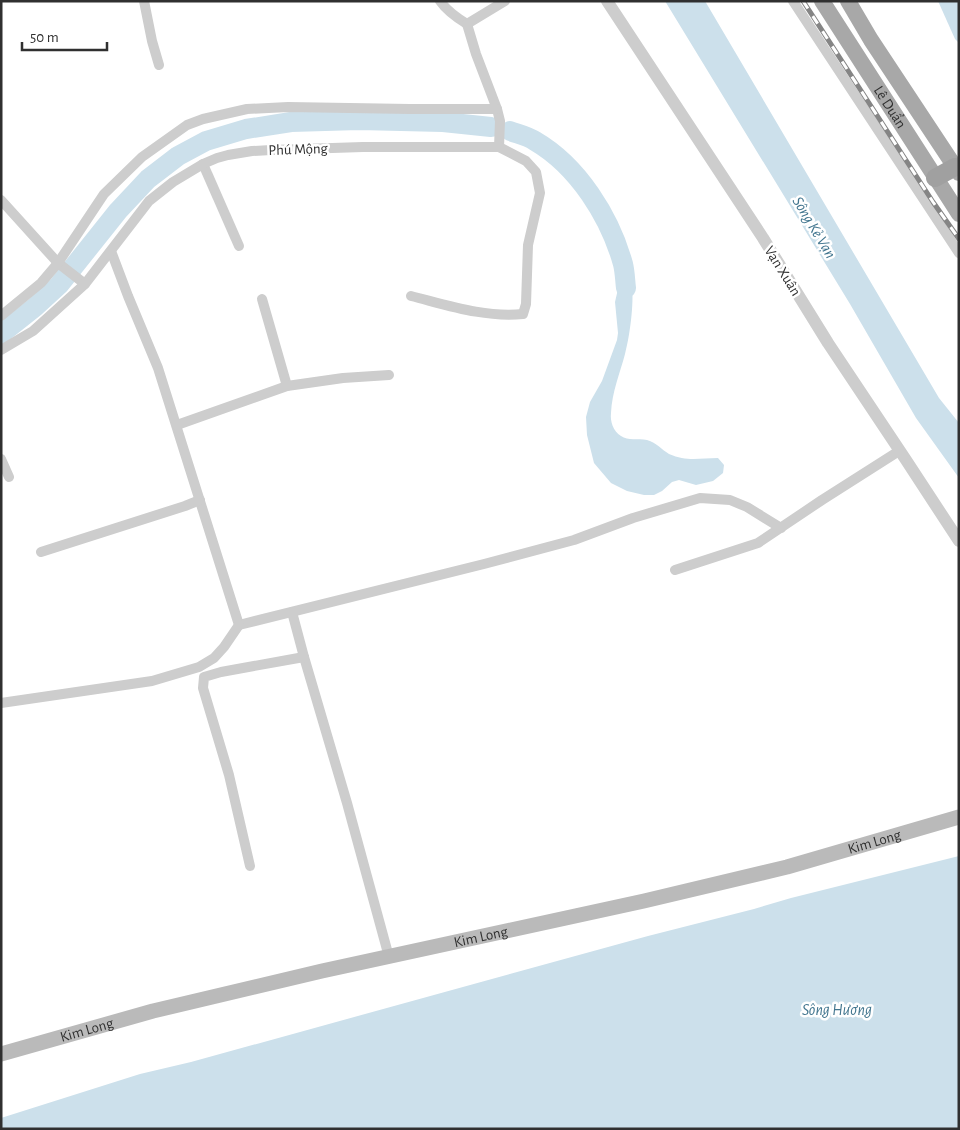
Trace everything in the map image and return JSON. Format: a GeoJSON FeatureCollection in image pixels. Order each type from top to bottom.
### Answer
{"type":"FeatureCollection","features":[{"type":"Feature","properties":{"kind":"highway"},"geometry":{"type":"LineString","coordinates":[[935,178],[958,168]]}},
{"type":"Feature","properties":{"kind":"main road","name":"Lê Duẩn"},"geometry":{"type":"LineString","coordinates":[[822,1],[959,214]]}},
{"type":"Feature","properties":{"kind":"main road","name":"Lê Duẩn"},"geometry":{"type":"LineString","coordinates":[[848,1],[871,40],[958,168]]}},
{"type":"Feature","properties":{"kind":"main road","name":"Kim Long"},"geometry":{"type":"LineString","coordinates":[[1,1054],[153,1011],[644,901],[787,866],[959,817]]}},
{"type":"Feature","properties":{"kind":"street"},"geometry":{"type":"LineString","coordinates":[[144,1],[159,65]]}},
{"type":"Feature","properties":{"kind":"street"},"geometry":{"type":"LineString","coordinates":[[411,296],[473,311],[523,314],[526,304],[528,245],[540,193],[536,172],[526,161],[499,146],[500,121],[498,109],[476,54],[467,24],[456,17],[440,1]]}},
{"type":"Feature","properties":{"kind":"street"},"geometry":{"type":"LineString","coordinates":[[467,24],[505,1]]}},
{"type":"Feature","properties":{"kind":"street","name":"Vạn Xuân"},"geometry":{"type":"LineString","coordinates":[[606,1],[763,238],[828,344],[959,541]]}},
{"type":"Feature","properties":{"kind":"street"},"geometry":{"type":"LineString","coordinates":[[793,1],[959,253]]}},
{"type":"Feature","properties":{"kind":"street"},"geometry":{"type":"LineString","coordinates":[[1,316],[61,266],[104,194],[142,158],[187,124],[248,109],[288,107],[498,109]]}},
{"type":"Feature","properties":{"kind":"street","name":"Phú Mộng"},"geometry":{"type":"LineString","coordinates":[[1,350],[33,331],[111,251],[150,201],[173,182],[203,164],[228,155],[271,150],[373,146],[499,146]]}},
{"type":"Feature","properties":{"kind":"street"},"geometry":{"type":"LineString","coordinates":[[203,164],[239,246]]}},
{"type":"Feature","properties":{"kind":"street"},"geometry":{"type":"LineString","coordinates":[[1,200],[61,266],[81,281]]}},
{"type":"Feature","properties":{"kind":"street"},"geometry":{"type":"LineString","coordinates":[[111,251],[158,368],[239,625]]}},
{"type":"Feature","properties":{"kind":"street"},"geometry":{"type":"LineString","coordinates":[[262,299],[287,386]]}},
{"type":"Feature","properties":{"kind":"street"},"geometry":{"type":"LineString","coordinates":[[177,425],[287,386],[343,378],[389,376]]}},
{"type":"Feature","properties":{"kind":"street"},"geometry":{"type":"LineString","coordinates":[[675,570],[758,543],[899,451]]}},
{"type":"Feature","properties":{"kind":"street"},"geometry":{"type":"LineString","coordinates":[[1,459],[9,477]]}},
{"type":"Feature","properties":{"kind":"street"},"geometry":{"type":"LineString","coordinates":[[1,703],[152,681],[199,667],[214,658],[239,625],[574,540],[700,498],[730,500],[746,507],[781,528]]}},
{"type":"Feature","properties":{"kind":"street"},"geometry":{"type":"LineString","coordinates":[[41,552],[200,500]]}},
{"type":"Feature","properties":{"kind":"street"},"geometry":{"type":"LineString","coordinates":[[292,612],[389,957]]}},
{"type":"Feature","properties":{"kind":"street"},"geometry":{"type":"LineString","coordinates":[[250,866],[229,774],[202,688],[204,677],[221,672],[304,657]]}},
{"type":"Feature","properties":{"kind":"water","name":"Sông Kẻ Vạn"},"geometry":{"type":"Polygon","coordinates":[[[665,1],[705,1],[939,398],[959,423],[959,478],[916,418],[850,304],[665,1]]]}},
{"type":"Feature","properties":{"kind":"water"},"geometry":{"type":"Polygon","coordinates":[[[938,1],[959,1],[959,43],[955,39],[938,1]]]}},
{"type":"Feature","properties":{"kind":"water"},"geometry":{"type":"Polygon","coordinates":[[[622,261],[632,282],[632,310],[627,346],[613,398],[611,416],[613,426],[618,434],[624,438],[650,441],[669,454],[682,458],[718,458],[724,465],[723,473],[713,481],[696,485],[679,480],[672,482],[654,495],[644,495],[627,491],[611,483],[594,463],[587,435],[586,417],[590,402],[602,381],[617,340],[615,302],[621,276],[622,261]]]}},
{"type":"Feature","properties":{"kind":"water","name":"Sông Hương"},"geometry":{"type":"Polygon","coordinates":[[[959,856],[959,1129],[1,1129],[1,1118],[140,1074],[191,1062],[648,936],[959,856]]]}},
{"type":"Feature","properties":{"kind":"waterway"},"geometry":{"type":"LineString","coordinates":[[1,334],[59,285],[118,211],[148,179],[178,156],[206,141],[246,129],[291,122],[359,120],[443,122],[491,127]]}},
{"type":"Feature","properties":{"kind":"waterway"},"geometry":{"type":"LineString","coordinates":[[510,131],[535,141],[551,152],[565,164],[590,194],[610,228],[617,246],[624,267],[626,288]]}},
{"type":"Feature","properties":{"kind":"railway"},"geometry":{"type":"LineString","coordinates":[[803,1],[959,239]]}}]}
